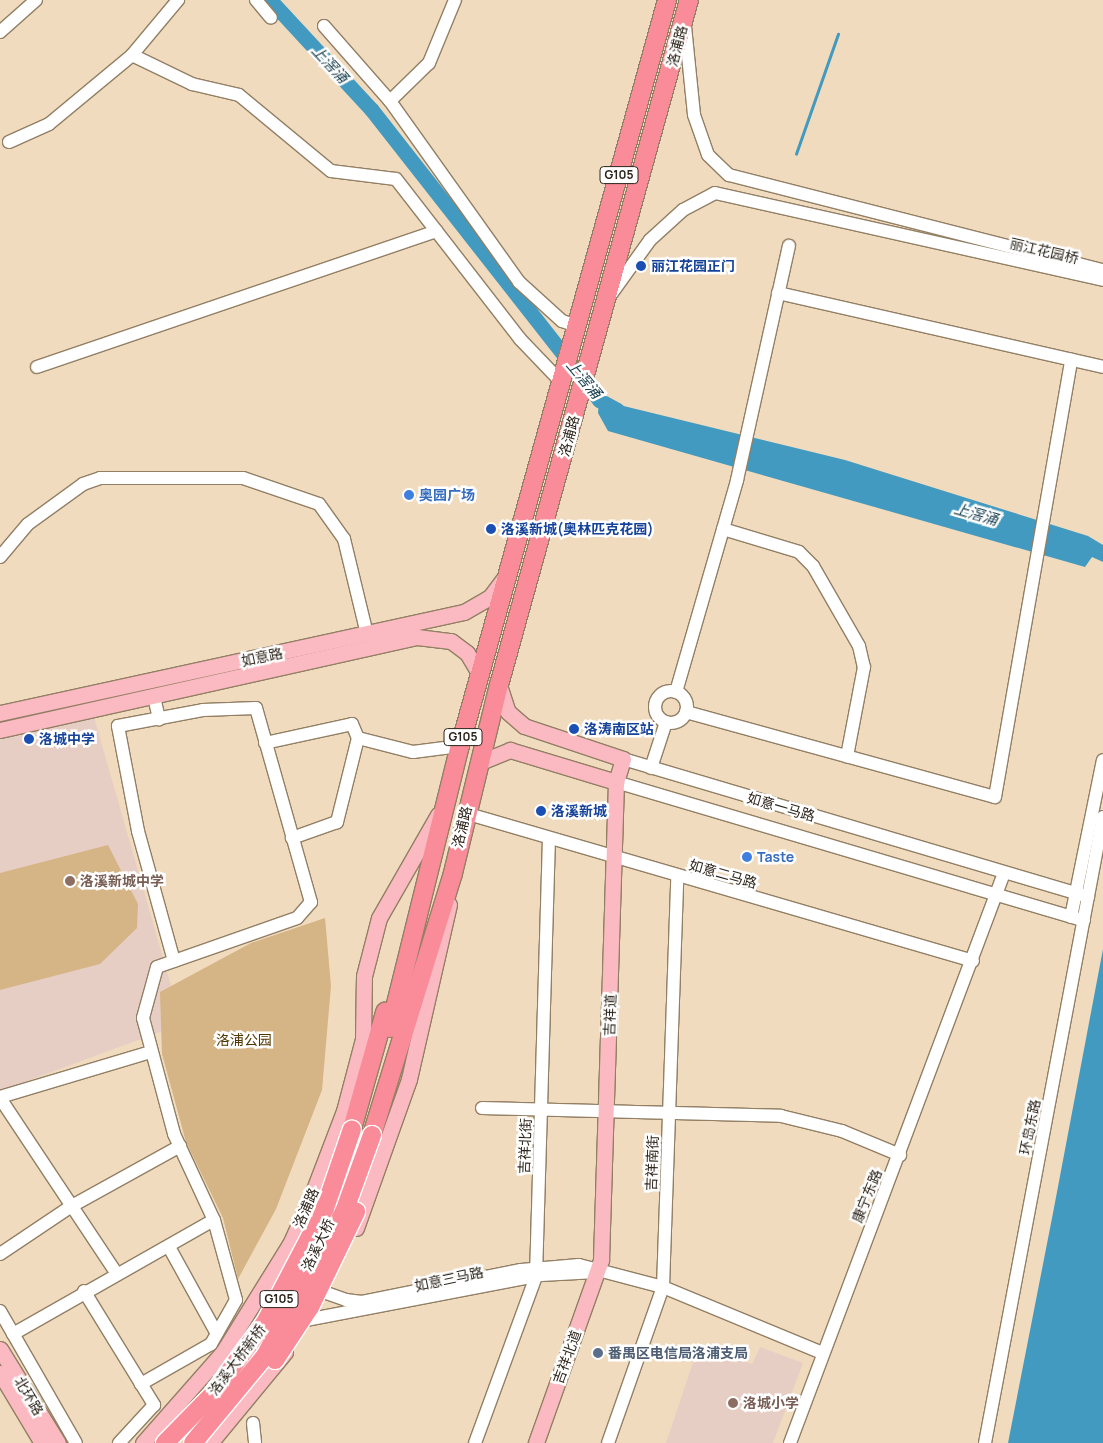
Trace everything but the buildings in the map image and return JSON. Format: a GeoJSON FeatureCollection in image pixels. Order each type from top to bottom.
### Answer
{"type":"FeatureCollection","features":[{"type":"Feature","properties":{"kind":"highway","name":"洛浦路"},"geometry":{"type":"LineString","coordinates":[[446,800],[668,0]]}},
{"type":"Feature","properties":{"kind":"highway","name":"洛浦路"},"geometry":{"type":"LineString","coordinates":[[453,873],[465,813],[499,685],[687,8]]}},
{"type":"Feature","properties":{"kind":"highway"},"geometry":{"type":"LineString","coordinates":[[367,1133],[446,800]]}},
{"type":"Feature","properties":{"kind":"highway"},"geometry":{"type":"LineString","coordinates":[[367,1133],[453,873]]}},
{"type":"Feature","properties":{"kind":"highway","name":"洛溪大桥新桥"},"geometry":{"type":"LineString","coordinates":[[165,1443],[213,1394],[266,1321],[325,1208],[367,1133]]}},
{"type":"Feature","properties":{"kind":"highway","name":"洛溪大桥新桥"},"geometry":{"type":"LineString","coordinates":[[208,1443],[273,1363],[310,1306],[354,1219],[367,1133]]}},
{"type":"Feature","properties":{"kind":"highway","name":"洛溪大桥"},"geometry":{"type":"LineString","coordinates":[[182,1443],[234,1386],[285,1309],[336,1208],[367,1133]]}},
{"type":"Feature","properties":{"kind":"highway","name":"洛溪大桥"},"geometry":{"type":"LineString","coordinates":[[193,1443],[265,1356],[338,1225],[367,1133]]}},
{"type":"Feature","properties":{"kind":"main road","name":"如意路"},"geometry":{"type":"LineString","coordinates":[[0,713],[368,634],[469,610],[490,597],[509,572]]}},
{"type":"Feature","properties":{"kind":"main road","name":"如意路"},"geometry":{"type":"LineString","coordinates":[[0,730],[429,636],[462,648],[480,675]]}},
{"type":"Feature","properties":{"kind":"main road","name":"如意一马路"},"geometry":{"type":"LineString","coordinates":[[499,685],[508,712],[524,726],[624,759]]}},
{"type":"Feature","properties":{"kind":"main road","name":"如意一马路"},"geometry":{"type":"LineString","coordinates":[[478,763],[510,750],[616,782]]}},
{"type":"Feature","properties":{"kind":"main road","name":"吉祥道"},"geometry":{"type":"LineString","coordinates":[[599,1272],[607,1111],[616,782],[624,759]]}},
{"type":"Feature","properties":{"kind":"main road","name":"洛浦路"},"geometry":{"type":"LineString","coordinates":[[143,1443],[210,1369],[244,1319],[290,1244],[344,1112],[363,1039],[364,976],[379,918],[446,800]]}},
{"type":"Feature","properties":{"kind":"main road","name":"洛浦路"},"geometry":{"type":"LineString","coordinates":[[208,1443],[288,1348],[325,1292],[339,1265],[379,1170],[408,1079],[443,944],[453,873]]}},
{"type":"Feature","properties":{"kind":"main road"},"geometry":{"type":"LineString","coordinates":[[290,1244],[289,1254],[316,1270],[339,1265]]}},
{"type":"Feature","properties":{"kind":"main road","name":"吉祥北道"},"geometry":{"type":"LineString","coordinates":[[536,1443],[599,1272]]}},
{"type":"Feature","properties":{"kind":"main road"},"geometry":{"type":"LineString","coordinates":[[244,1319],[288,1348]]}},
{"type":"Feature","properties":{"kind":"main road","name":"北环路"},"geometry":{"type":"LineString","coordinates":[[0,1348],[58,1443]]}},
{"type":"Feature","properties":{"kind":"main road","name":"北环路"},"geometry":{"type":"LineString","coordinates":[[0,1374],[42,1443]]}},
{"type":"Feature","properties":{"kind":"street"},"geometry":{"type":"LineString","coordinates":[[0,32],[36,0]]}},
{"type":"Feature","properties":{"kind":"street"},"geometry":{"type":"LineString","coordinates":[[9,142],[49,124],[132,55],[178,0]]}},
{"type":"Feature","properties":{"kind":"street"},"geometry":{"type":"LineString","coordinates":[[256,0],[271,18]]}},
{"type":"Feature","properties":{"kind":"street"},"geometry":{"type":"LineString","coordinates":[[390,101],[429,63],[456,0]]}},
{"type":"Feature","properties":{"kind":"street"},"geometry":{"type":"LineString","coordinates":[[687,8],[694,115],[717,167],[742,180],[979,247]]}},
{"type":"Feature","properties":{"kind":"street"},"geometry":{"type":"LineString","coordinates":[[324,26],[390,101],[519,282],[562,321],[577,326]]}},
{"type":"Feature","properties":{"kind":"street"},"geometry":{"type":"LineString","coordinates":[[132,55],[192,84],[239,94],[331,171],[396,179],[520,339],[562,383]]}},
{"type":"Feature","properties":{"kind":"street"},"geometry":{"type":"LineString","coordinates":[[606,302],[650,240],[683,210],[715,193],[979,247]]}},
{"type":"Feature","properties":{"kind":"street"},"geometry":{"type":"LineString","coordinates":[[37,367],[436,231]]}},
{"type":"Feature","properties":{"kind":"street"},"geometry":{"type":"LineString","coordinates":[[676,692],[739,471],[789,246]]}},
{"type":"Feature","properties":{"kind":"street","name":"丽江花园桥"},"geometry":{"type":"LineString","coordinates":[[979,247],[1103,270]]}},
{"type":"Feature","properties":{"kind":"street","name":"丽江花园桥"},"geometry":{"type":"LineString","coordinates":[[979,247],[1103,280]]}},
{"type":"Feature","properties":{"kind":"street"},"geometry":{"type":"LineString","coordinates":[[778,292],[1103,367]]}},
{"type":"Feature","properties":{"kind":"street"},"geometry":{"type":"LineString","coordinates":[[686,712],[995,797],[1071,360]]}},
{"type":"Feature","properties":{"kind":"street"},"geometry":{"type":"LineString","coordinates":[[0,557],[28,524],[83,484],[100,478],[243,478],[319,504],[344,539],[368,634]]}},
{"type":"Feature","properties":{"kind":"street"},"geometry":{"type":"LineString","coordinates":[[723,529],[799,552],[813,566],[859,646],[864,668],[847,756]]}},
{"type":"Feature","properties":{"kind":"street"},"geometry":{"type":"LineString","coordinates":[[676,692],[685,700],[686,712],[678,721],[666,722],[657,714],[656,702],[664,693],[676,692]]}},
{"type":"Feature","properties":{"kind":"street"},"geometry":{"type":"LineString","coordinates":[[154,697],[159,719]]}},
{"type":"Feature","properties":{"kind":"street"},"geometry":{"type":"LineString","coordinates":[[141,1384],[211,1344],[236,1300],[214,1220],[180,1146],[142,1018],[157,967],[297,918],[311,902],[256,708],[202,710],[118,726],[138,831],[174,961]]}},
{"type":"Feature","properties":{"kind":"street"},"geometry":{"type":"LineString","coordinates":[[652,768],[666,722]]}},
{"type":"Feature","properties":{"kind":"street"},"geometry":{"type":"LineString","coordinates":[[266,744],[352,724],[358,738],[337,822],[292,838]]}},
{"type":"Feature","properties":{"kind":"street"},"geometry":{"type":"LineString","coordinates":[[358,738],[413,752],[460,746]]}},
{"type":"Feature","properties":{"kind":"street","name":"如意一马路"},"geometry":{"type":"LineString","coordinates":[[624,759],[1082,896]]}},
{"type":"Feature","properties":{"kind":"street","name":"环岛东路"},"geometry":{"type":"LineString","coordinates":[[984,1443],[1084,921],[1082,896],[1103,760]]}},
{"type":"Feature","properties":{"kind":"street","name":"如意一马路"},"geometry":{"type":"LineString","coordinates":[[616,782],[997,898],[1084,921]]}},
{"type":"Feature","properties":{"kind":"street","name":"如意二马路"},"geometry":{"type":"LineString","coordinates":[[465,813],[614,860],[677,876],[973,961]]}},
{"type":"Feature","properties":{"kind":"street","name":"环岛东路"},"geometry":{"type":"LineString","coordinates":[[1082,896],[1103,817]]}},
{"type":"Feature","properties":{"kind":"street","name":"吉祥北街"},"geometry":{"type":"LineString","coordinates":[[475,1443],[536,1272],[549,839]]}},
{"type":"Feature","properties":{"kind":"street","name":"康宁东路"},"geometry":{"type":"LineString","coordinates":[[790,1443],[822,1353],[900,1155],[997,898],[1004,873]]}},
{"type":"Feature","properties":{"kind":"street","name":"吉祥南街"},"geometry":{"type":"LineString","coordinates":[[608,1443],[663,1287],[677,876]]}},
{"type":"Feature","properties":{"kind":"street"},"geometry":{"type":"LineString","coordinates":[[1071,917],[1082,896]]}},
{"type":"Feature","properties":{"kind":"street"},"geometry":{"type":"LineString","coordinates":[[117,1274],[70,1207],[0,1098],[151,1052]]}},
{"type":"Feature","properties":{"kind":"street"},"geometry":{"type":"LineString","coordinates":[[482,1108],[780,1116],[842,1131],[900,1155]]}},
{"type":"Feature","properties":{"kind":"street"},"geometry":{"type":"LineString","coordinates":[[0,1254],[70,1207],[180,1146]]}},
{"type":"Feature","properties":{"kind":"street"},"geometry":{"type":"LineString","coordinates":[[13,1334],[84,1291],[169,1248],[214,1220]]}},
{"type":"Feature","properties":{"kind":"street"},"geometry":{"type":"LineString","coordinates":[[169,1248],[217,1334]]}},
{"type":"Feature","properties":{"kind":"street","name":"如意三马路"},"geometry":{"type":"LineString","coordinates":[[269,1279],[362,1302],[579,1265],[599,1272],[663,1287],[822,1353]]}},
{"type":"Feature","properties":{"kind":"street","name":"如意三马路"},"geometry":{"type":"LineString","coordinates":[[306,1320],[536,1272]]}},
{"type":"Feature","properties":{"kind":"street"},"geometry":{"type":"LineString","coordinates":[[84,1291],[154,1405],[119,1443]]}},
{"type":"Feature","properties":{"kind":"street"},"geometry":{"type":"LineString","coordinates":[[0,1311],[76,1443]]}},
{"type":"Feature","properties":{"kind":"street"},"geometry":{"type":"LineString","coordinates":[[253,1423],[256,1443]]}},
{"type":"Feature","properties":{"kind":"shaded area","name":"洛溪新城中学"},"geometry":{"type":"Polygon","coordinates":[[[94,717],[182,1024],[0,1091],[0,739],[94,717]]]}},
{"type":"Feature","properties":{"kind":"shaded area","name":"洛城小学"},"geometry":{"type":"Polygon","coordinates":[[[699,1344],[752,1364],[760,1347],[803,1363],[773,1443],[666,1443],[699,1344]]]}},
{"type":"Feature","properties":{"kind":"green space"},"geometry":{"type":"Polygon","coordinates":[[[108,845],[138,904],[137,928],[100,964],[0,990],[0,873],[108,845]]]}},
{"type":"Feature","properties":{"kind":"green space","name":"洛浦公园"},"geometry":{"type":"Polygon","coordinates":[[[325,918],[331,986],[322,1090],[276,1209],[238,1279],[223,1218],[186,1142],[162,1054],[160,992],[251,943],[325,918]]]}},
{"type":"Feature","properties":{"kind":"water"},"geometry":{"type":"Polygon","coordinates":[[[599,400],[845,460],[1088,536],[1103,545],[1103,562],[1092,557],[1085,567],[608,431],[598,413],[599,400]]]}},
{"type":"Feature","properties":{"kind":"water"},"geometry":{"type":"Polygon","coordinates":[[[1103,949],[1103,1443],[1008,1443],[1053,1213],[1103,949]]]}},
{"type":"Feature","properties":{"kind":"waterway","name":"上滘涌"},"geometry":{"type":"LineString","coordinates":[[270,0],[371,109],[599,400],[617,410]]}},
{"type":"Feature","properties":{"kind":"waterway"},"geometry":{"type":"LineString","coordinates":[[796,154],[838,34]]}},
{"type":"Feature","properties":{"kind":"place","name":"丽江花园正门"},"geometry":{"type":"Point","coordinates":[641,266]}},
{"type":"Feature","properties":{"kind":"place","name":"奥园广场"},"geometry":{"type":"Point","coordinates":[409,495]}},
{"type":"Feature","properties":{"kind":"place","name":"洛溪新城(奥林匹克花园)"},"geometry":{"type":"Point","coordinates":[491,529]}},
{"type":"Feature","properties":{"kind":"place","name":"洛涛南区站"},"geometry":{"type":"Point","coordinates":[574,729]}},
{"type":"Feature","properties":{"kind":"place","name":"洛城中学"},"geometry":{"type":"Point","coordinates":[29,739]}},
{"type":"Feature","properties":{"kind":"place","name":"洛溪新城"},"geometry":{"type":"Point","coordinates":[541,811]}},
{"type":"Feature","properties":{"kind":"place","name":"Taste"},"geometry":{"type":"Point","coordinates":[747,857]}},
{"type":"Feature","properties":{"kind":"place","name":"洛溪新城中学"},"geometry":{"type":"Point","coordinates":[70,881]}},
{"type":"Feature","properties":{"kind":"place","name":"番禺区电信局洛浦支局"},"geometry":{"type":"Point","coordinates":[598,1353]}},
{"type":"Feature","properties":{"kind":"place","name":"洛城小学"},"geometry":{"type":"Point","coordinates":[733,1403]}}]}
